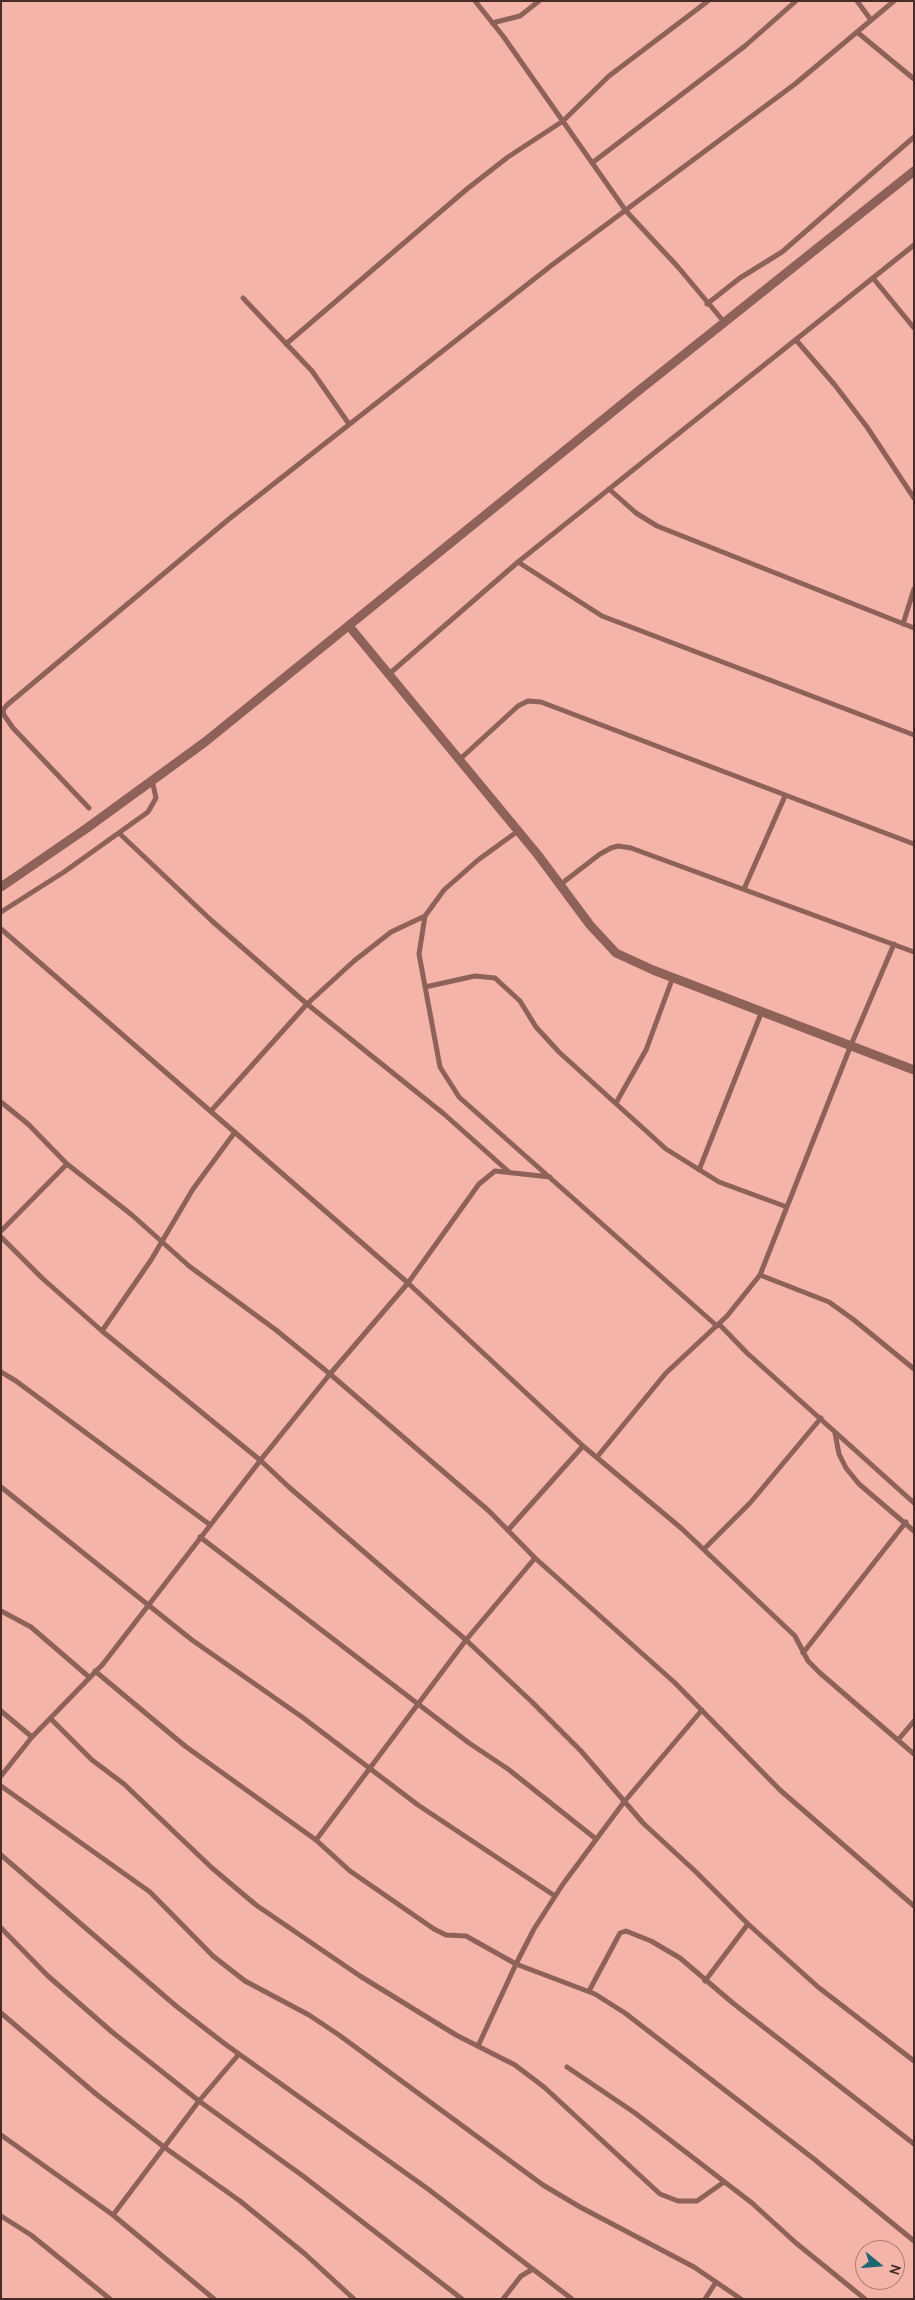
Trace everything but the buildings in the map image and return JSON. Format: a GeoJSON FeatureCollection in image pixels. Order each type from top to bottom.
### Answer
{"type":"FeatureCollection","features":[{"type":"Feature","properties":{"kind":"street"},"geometry":{"type":"LineString","coordinates":[[474,1],[492,22],[626,211],[678,267],[707,304],[725,323]]}},
{"type":"Feature","properties":{"kind":"street"},"geometry":{"type":"LineString","coordinates":[[492,22],[520,16],[538,1]]}},
{"type":"Feature","properties":{"kind":"street"},"geometry":{"type":"LineString","coordinates":[[286,344],[467,189],[508,156],[563,121],[609,76],[708,1]]}},
{"type":"Feature","properties":{"kind":"street"},"geometry":{"type":"LineString","coordinates":[[592,163],[745,46],[796,1]]}},
{"type":"Feature","properties":{"kind":"street"},"geometry":{"type":"LineString","coordinates":[[857,1],[871,20]]}},
{"type":"Feature","properties":{"kind":"street"},"geometry":{"type":"LineString","coordinates":[[89,808],[13,728],[4,715],[5,707],[229,519],[450,347],[552,264],[795,84],[894,1]]}},
{"type":"Feature","properties":{"kind":"street"},"geometry":{"type":"LineString","coordinates":[[857,32],[914,79]]}},
{"type":"Feature","properties":{"kind":"street"},"geometry":{"type":"LineString","coordinates":[[707,304],[740,278],[782,252],[914,137]]}},
{"type":"Feature","properties":{"kind":"street"},"geometry":{"type":"LineString","coordinates":[[1,887],[205,742],[637,392],[914,171]]}},
{"type":"Feature","properties":{"kind":"street"},"geometry":{"type":"LineString","coordinates":[[389,674],[518,562],[914,245]]}},
{"type":"Feature","properties":{"kind":"street"},"geometry":{"type":"LineString","coordinates":[[873,278],[914,328]]}},
{"type":"Feature","properties":{"kind":"street"},"geometry":{"type":"LineString","coordinates":[[243,298],[312,371],[349,424]]}},
{"type":"Feature","properties":{"kind":"street"},"geometry":{"type":"LineString","coordinates":[[796,340],[834,384],[867,427],[894,464],[914,498]]}},
{"type":"Feature","properties":{"kind":"street"},"geometry":{"type":"LineString","coordinates":[[609,489],[636,513],[657,526],[914,628]]}},
{"type":"Feature","properties":{"kind":"street"},"geometry":{"type":"LineString","coordinates":[[518,562],[602,616],[914,735]]}},
{"type":"Feature","properties":{"kind":"street"},"geometry":{"type":"LineString","coordinates":[[903,624],[914,589]]}},
{"type":"Feature","properties":{"kind":"street"},"geometry":{"type":"LineString","coordinates":[[349,626],[561,884],[590,925],[616,953],[673,977],[914,1070]]}},
{"type":"Feature","properties":{"kind":"street"},"geometry":{"type":"LineString","coordinates":[[458,760],[518,706],[533,700],[914,844]]}},
{"type":"Feature","properties":{"kind":"street"},"geometry":{"type":"LineString","coordinates":[[1,912],[119,834],[152,807],[156,798],[152,780]]}},
{"type":"Feature","properties":{"kind":"street"},"geometry":{"type":"LineString","coordinates":[[744,889],[785,796]]}},
{"type":"Feature","properties":{"kind":"street"},"geometry":{"type":"LineString","coordinates":[[211,1111],[307,1004],[354,961],[385,937],[425,916],[444,890],[478,860],[518,831]]}},
{"type":"Feature","properties":{"kind":"street"},"geometry":{"type":"LineString","coordinates":[[119,834],[212,922],[307,1004],[444,1114],[510,1173]]}},
{"type":"Feature","properties":{"kind":"street"},"geometry":{"type":"LineString","coordinates":[[561,884],[600,854],[618,846],[631,848],[914,952]]}},
{"type":"Feature","properties":{"kind":"street"},"geometry":{"type":"LineString","coordinates":[[425,916],[419,954],[440,1067],[459,1097],[718,1325],[914,1504]]}},
{"type":"Feature","properties":{"kind":"street"},"geometry":{"type":"LineString","coordinates":[[1,929],[408,1282],[583,1446],[704,1549],[796,1636],[803,1654],[820,1673],[914,1754]]}},
{"type":"Feature","properties":{"kind":"street"},"geometry":{"type":"LineString","coordinates":[[597,1457],[666,1372],[718,1325],[760,1275],[851,1045],[894,944]]}},
{"type":"Feature","properties":{"kind":"street"},"geometry":{"type":"LineString","coordinates":[[425,987],[475,976],[495,978],[520,1002],[536,1027],[559,1052],[666,1149],[719,1182],[787,1207]]}},
{"type":"Feature","properties":{"kind":"street"},"geometry":{"type":"LineString","coordinates":[[616,1103],[646,1050],[673,977]]}},
{"type":"Feature","properties":{"kind":"street"},"geometry":{"type":"LineString","coordinates":[[699,1170],[762,1010]]}},
{"type":"Feature","properties":{"kind":"street"},"geometry":{"type":"LineString","coordinates":[[1,1102],[28,1124],[67,1164],[189,1266],[276,1330],[330,1374],[508,1529],[535,1558],[674,1682],[780,1790],[914,1906]]}},
{"type":"Feature","properties":{"kind":"street"},"geometry":{"type":"LineString","coordinates":[[102,1330],[193,1189],[235,1132]]}},
{"type":"Feature","properties":{"kind":"street"},"geometry":{"type":"LineString","coordinates":[[1,1231],[67,1164]]}},
{"type":"Feature","properties":{"kind":"street"},"geometry":{"type":"LineString","coordinates":[[1,1776],[32,1737],[103,1664],[260,1460],[408,1282],[479,1184],[495,1172],[550,1177]]}},
{"type":"Feature","properties":{"kind":"street"},"geometry":{"type":"LineString","coordinates":[[1,1237],[42,1278],[260,1460],[466,1640],[532,1702],[581,1752],[624,1802],[748,1924],[818,1986],[914,2061]]}},
{"type":"Feature","properties":{"kind":"street"},"geometry":{"type":"LineString","coordinates":[[760,1275],[829,1302],[914,1369]]}},
{"type":"Feature","properties":{"kind":"street"},"geometry":{"type":"LineString","coordinates":[[1,1372],[16,1381],[209,1524]]}},
{"type":"Feature","properties":{"kind":"street"},"geometry":{"type":"LineString","coordinates":[[704,1549],[750,1503],[821,1418]]}},
{"type":"Feature","properties":{"kind":"street"},"geometry":{"type":"LineString","coordinates":[[835,1432],[837,1449],[846,1468],[859,1484],[914,1530]]}},
{"type":"Feature","properties":{"kind":"street"},"geometry":{"type":"LineString","coordinates":[[508,1529],[583,1446]]}},
{"type":"Feature","properties":{"kind":"street"},"geometry":{"type":"LineString","coordinates":[[1,1487],[148,1606],[370,1767],[418,1805],[555,1896]]}},
{"type":"Feature","properties":{"kind":"street"},"geometry":{"type":"LineString","coordinates":[[803,1654],[906,1522]]}},
{"type":"Feature","properties":{"kind":"street"},"geometry":{"type":"LineString","coordinates":[[200,1536],[418,1703],[508,1769],[596,1839]]}},
{"type":"Feature","properties":{"kind":"street"},"geometry":{"type":"LineString","coordinates":[[316,1840],[466,1640],[535,1558]]}},
{"type":"Feature","properties":{"kind":"street"},"geometry":{"type":"LineString","coordinates":[[1,1611],[31,1627],[89,1677]]}},
{"type":"Feature","properties":{"kind":"street"},"geometry":{"type":"LineString","coordinates":[[95,1671],[185,1746],[316,1840],[350,1871],[434,1929],[446,1934],[466,1936],[516,1964],[589,1991],[625,2013],[757,2113],[914,2241]]}},
{"type":"Feature","properties":{"kind":"street"},"geometry":{"type":"LineString","coordinates":[[478,2046],[516,1964],[555,1896],[624,1802],[702,1710]]}},
{"type":"Feature","properties":{"kind":"street"},"geometry":{"type":"LineString","coordinates":[[1,1711],[32,1737]]}},
{"type":"Feature","properties":{"kind":"street"},"geometry":{"type":"LineString","coordinates":[[51,1719],[92,1760],[124,1784],[212,1868],[256,1905],[360,1976],[456,2035],[514,2065],[544,2087],[660,2194],[678,2201],[697,2201],[724,2182]]}},
{"type":"Feature","properties":{"kind":"street"},"geometry":{"type":"LineString","coordinates":[[898,1740],[914,1721]]}},
{"type":"Feature","properties":{"kind":"street"},"geometry":{"type":"LineString","coordinates":[[1,1786],[150,1892],[214,1956],[246,1981],[309,2015],[340,2035],[543,2185],[589,2212],[694,2267],[741,2299]]}},
{"type":"Feature","properties":{"kind":"street"},"geometry":{"type":"LineString","coordinates":[[1,1855],[176,2006],[239,2054],[428,2189],[572,2299]]}},
{"type":"Feature","properties":{"kind":"street"},"geometry":{"type":"LineString","coordinates":[[705,1981],[748,1924]]}},
{"type":"Feature","properties":{"kind":"street"},"geometry":{"type":"LineString","coordinates":[[1,1928],[48,1976],[112,2032],[199,2101],[303,2176],[462,2299]]}},
{"type":"Feature","properties":{"kind":"street"},"geometry":{"type":"LineString","coordinates":[[589,1991],[618,1936],[624,1931],[668,1950],[914,2144]]}},
{"type":"Feature","properties":{"kind":"street"},"geometry":{"type":"LineString","coordinates":[[1,2013],[96,2094],[164,2147],[240,2201],[305,2254],[354,2299]]}},
{"type":"Feature","properties":{"kind":"street"},"geometry":{"type":"LineString","coordinates":[[113,2215],[199,2101],[239,2054]]}},
{"type":"Feature","properties":{"kind":"street"},"geometry":{"type":"LineString","coordinates":[[567,2067],[635,2113],[769,2217],[796,2243],[864,2299]]}},
{"type":"Feature","properties":{"kind":"street"},"geometry":{"type":"LineString","coordinates":[[1,2135],[113,2215],[214,2299]]}},
{"type":"Feature","properties":{"kind":"street"},"geometry":{"type":"LineString","coordinates":[[1,2216],[31,2235],[110,2299]]}},
{"type":"Feature","properties":{"kind":"street"},"geometry":{"type":"LineString","coordinates":[[503,2299],[521,2276],[534,2269]]}},
{"type":"Feature","properties":{"kind":"street"},"geometry":{"type":"LineString","coordinates":[[704,2299],[716,2282]]}}]}
